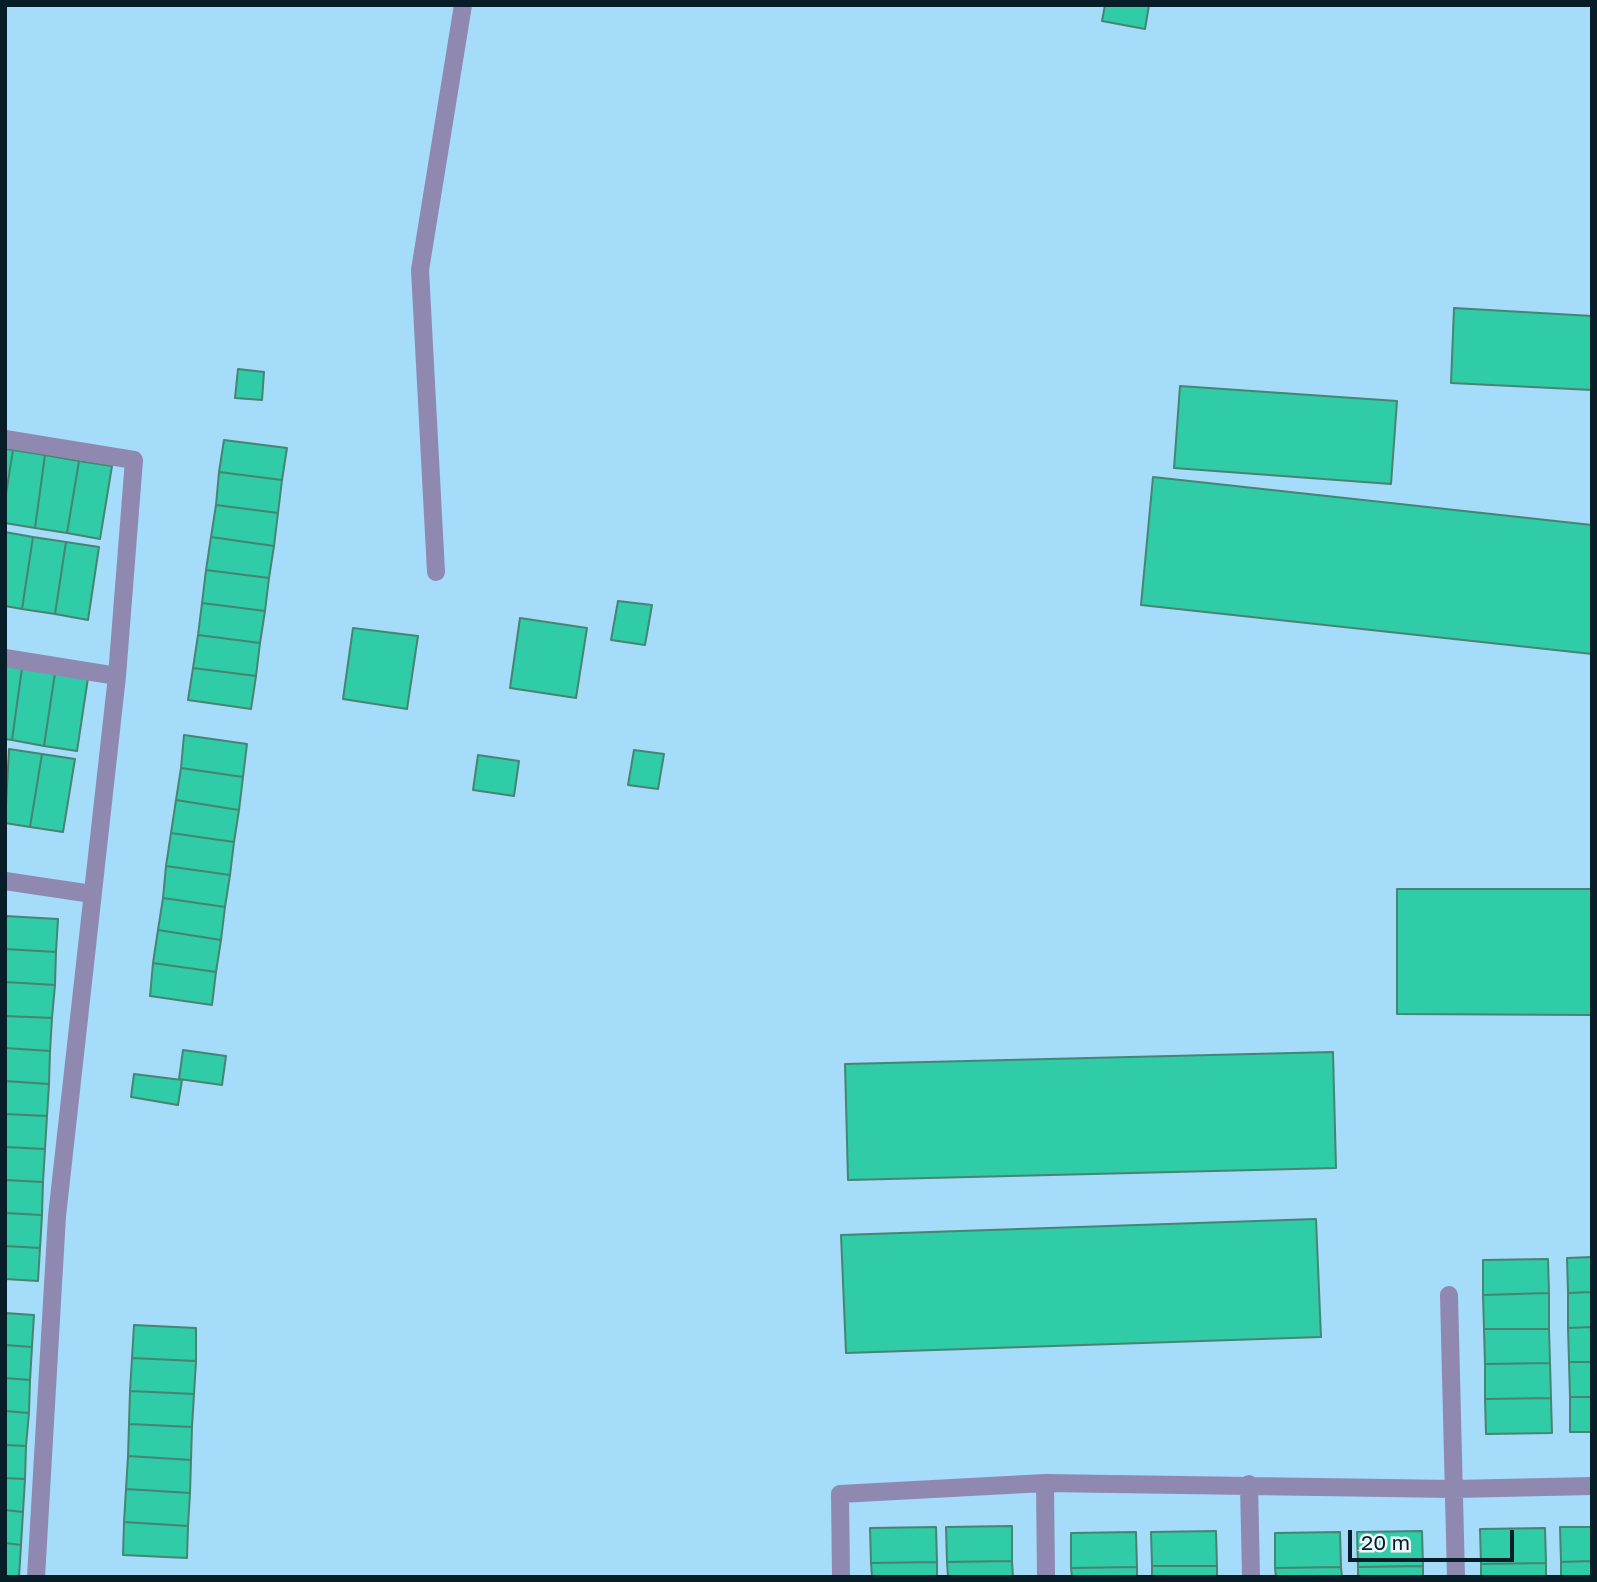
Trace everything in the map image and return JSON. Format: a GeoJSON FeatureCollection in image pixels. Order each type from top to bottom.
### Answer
{"type":"FeatureCollection","features":[{"type":"Feature","properties":{"kind":"street"},"geometry":{"type":"LineString","coordinates":[[436,572],[420,270],[463,5]]}},
{"type":"Feature","properties":{"kind":"street"},"geometry":{"type":"LineString","coordinates":[[5,439],[134,460],[117,676],[57,1216],[36,1577]]}},
{"type":"Feature","properties":{"kind":"street"},"geometry":{"type":"LineString","coordinates":[[5,658],[117,676]]}},
{"type":"Feature","properties":{"kind":"street"},"geometry":{"type":"LineString","coordinates":[[5,881],[92,894]]}},
{"type":"Feature","properties":{"kind":"street"},"geometry":{"type":"LineString","coordinates":[[1449,1295],[1456,1577]]}},
{"type":"Feature","properties":{"kind":"street"},"geometry":{"type":"LineString","coordinates":[[841,1577],[840,1494],[1045,1483],[1454,1489],[1592,1486]]}},
{"type":"Feature","properties":{"kind":"street"},"geometry":{"type":"LineString","coordinates":[[1045,1483],[1046,1577]]}},
{"type":"Feature","properties":{"kind":"street"},"geometry":{"type":"LineString","coordinates":[[1249,1484],[1251,1577]]}},
{"type":"Feature","properties":{"kind":"building"},"geometry":{"type":"Polygon","coordinates":[[[1105,5],[1149,5],[1145,29],[1102,21],[1105,5]]]}},
{"type":"Feature","properties":{"kind":"building"},"geometry":{"type":"Polygon","coordinates":[[[1454,308],[1592,316],[1592,390],[1451,383],[1454,308]]]}},
{"type":"Feature","properties":{"kind":"building"},"geometry":{"type":"Polygon","coordinates":[[[238,369],[264,372],[262,400],[235,398],[238,369]]]}},
{"type":"Feature","properties":{"kind":"building"},"geometry":{"type":"Polygon","coordinates":[[[1180,386],[1397,401],[1391,484],[1174,468],[1180,386]]]}},
{"type":"Feature","properties":{"kind":"building"},"geometry":{"type":"Polygon","coordinates":[[[224,440],[287,448],[282,480],[219,472],[224,440]]]}},
{"type":"Feature","properties":{"kind":"building"},"geometry":{"type":"Polygon","coordinates":[[[5,449],[13,450],[5,500],[5,449]]]}},
{"type":"Feature","properties":{"kind":"building"},"geometry":{"type":"Polygon","coordinates":[[[13,450],[45,455],[35,528],[5,523],[5,500],[13,450]]]}},
{"type":"Feature","properties":{"kind":"building"},"geometry":{"type":"Polygon","coordinates":[[[45,455],[79,461],[67,533],[35,528],[45,455]]]}},
{"type":"Feature","properties":{"kind":"building"},"geometry":{"type":"Polygon","coordinates":[[[79,461],[112,466],[100,539],[67,533],[79,461]]]}},
{"type":"Feature","properties":{"kind":"building"},"geometry":{"type":"Polygon","coordinates":[[[219,472],[282,480],[278,513],[216,505],[219,472]]]}},
{"type":"Feature","properties":{"kind":"building"},"geometry":{"type":"Polygon","coordinates":[[[1153,477],[1592,525],[1592,654],[1141,605],[1153,477]]]}},
{"type":"Feature","properties":{"kind":"building"},"geometry":{"type":"Polygon","coordinates":[[[216,505],[278,513],[274,546],[211,537],[216,505]]]}},
{"type":"Feature","properties":{"kind":"building"},"geometry":{"type":"Polygon","coordinates":[[[5,532],[33,537],[22,609],[5,606],[5,532]]]}},
{"type":"Feature","properties":{"kind":"building"},"geometry":{"type":"Polygon","coordinates":[[[33,537],[66,542],[55,614],[22,609],[33,537]]]}},
{"type":"Feature","properties":{"kind":"building"},"geometry":{"type":"Polygon","coordinates":[[[211,537],[274,546],[269,578],[206,570],[211,537]]]}},
{"type":"Feature","properties":{"kind":"building"},"geometry":{"type":"Polygon","coordinates":[[[66,542],[99,547],[88,620],[55,614],[66,542]]]}},
{"type":"Feature","properties":{"kind":"building"},"geometry":{"type":"Polygon","coordinates":[[[206,570],[269,578],[265,611],[202,603],[206,570]]]}},
{"type":"Feature","properties":{"kind":"building"},"geometry":{"type":"Polygon","coordinates":[[[618,601],[652,605],[645,645],[611,640],[618,601]]]}},
{"type":"Feature","properties":{"kind":"building"},"geometry":{"type":"Polygon","coordinates":[[[202,603],[265,611],[260,643],[198,635],[202,603]]]}},
{"type":"Feature","properties":{"kind":"building"},"geometry":{"type":"Polygon","coordinates":[[[520,618],[587,628],[576,698],[510,688],[520,618]]]}},
{"type":"Feature","properties":{"kind":"building"},"geometry":{"type":"Polygon","coordinates":[[[353,628],[418,636],[407,709],[343,699],[353,628]]]}},
{"type":"Feature","properties":{"kind":"building"},"geometry":{"type":"Polygon","coordinates":[[[198,635],[260,643],[256,676],[193,668],[198,635]]]}},
{"type":"Feature","properties":{"kind":"building"},"geometry":{"type":"Polygon","coordinates":[[[5,666],[22,668],[12,740],[5,739],[5,666]]]}},
{"type":"Feature","properties":{"kind":"building"},"geometry":{"type":"Polygon","coordinates":[[[22,668],[55,673],[44,746],[12,740],[22,668]]]}},
{"type":"Feature","properties":{"kind":"building"},"geometry":{"type":"Polygon","coordinates":[[[193,668],[256,676],[251,709],[188,700],[193,668]]]}},
{"type":"Feature","properties":{"kind":"building"},"geometry":{"type":"Polygon","coordinates":[[[55,673],[88,678],[77,751],[44,746],[55,673]]]}},
{"type":"Feature","properties":{"kind":"building"},"geometry":{"type":"Polygon","coordinates":[[[184,735],[247,744],[243,777],[181,768],[184,735]]]}},
{"type":"Feature","properties":{"kind":"building"},"geometry":{"type":"Polygon","coordinates":[[[9,749],[42,754],[30,827],[5,823],[9,749]]]}},
{"type":"Feature","properties":{"kind":"building"},"geometry":{"type":"Polygon","coordinates":[[[634,750],[664,754],[658,789],[628,785],[634,750]]]}},
{"type":"Feature","properties":{"kind":"building"},"geometry":{"type":"Polygon","coordinates":[[[42,754],[75,759],[63,832],[30,827],[42,754]]]}},
{"type":"Feature","properties":{"kind":"building"},"geometry":{"type":"Polygon","coordinates":[[[478,755],[519,761],[514,796],[473,790],[478,755]]]}},
{"type":"Feature","properties":{"kind":"building"},"geometry":{"type":"Polygon","coordinates":[[[181,768],[243,777],[239,810],[176,800],[181,768]]]}},
{"type":"Feature","properties":{"kind":"building"},"geometry":{"type":"Polygon","coordinates":[[[176,800],[239,810],[234,842],[171,833],[176,800]]]}},
{"type":"Feature","properties":{"kind":"building"},"geometry":{"type":"Polygon","coordinates":[[[171,833],[234,842],[230,875],[166,866],[171,833]]]}},
{"type":"Feature","properties":{"kind":"building"},"geometry":{"type":"Polygon","coordinates":[[[166,866],[230,875],[225,907],[163,898],[166,866]]]}},
{"type":"Feature","properties":{"kind":"building"},"geometry":{"type":"Polygon","coordinates":[[[1397,889],[1592,889],[1592,1015],[1397,1014],[1397,889]]]}},
{"type":"Feature","properties":{"kind":"building"},"geometry":{"type":"Polygon","coordinates":[[[163,898],[225,907],[221,940],[158,930],[163,898]]]}},
{"type":"Feature","properties":{"kind":"building"},"geometry":{"type":"Polygon","coordinates":[[[5,916],[58,919],[56,952],[5,949],[5,916]]]}},
{"type":"Feature","properties":{"kind":"building"},"geometry":{"type":"Polygon","coordinates":[[[158,930],[221,940],[216,972],[153,963],[158,930]]]}},
{"type":"Feature","properties":{"kind":"building"},"geometry":{"type":"Polygon","coordinates":[[[5,949],[56,952],[55,985],[5,982],[5,949]]]}},
{"type":"Feature","properties":{"kind":"building"},"geometry":{"type":"Polygon","coordinates":[[[153,963],[216,972],[212,1005],[150,996],[153,963]]]}},
{"type":"Feature","properties":{"kind":"building"},"geometry":{"type":"Polygon","coordinates":[[[5,982],[55,985],[52,1018],[5,1016],[5,982]]]}},
{"type":"Feature","properties":{"kind":"building"},"geometry":{"type":"Polygon","coordinates":[[[5,1016],[52,1018],[50,1051],[5,1048],[5,1016]]]}},
{"type":"Feature","properties":{"kind":"building"},"geometry":{"type":"Polygon","coordinates":[[[5,1048],[50,1051],[49,1084],[5,1081],[5,1048]]]}},
{"type":"Feature","properties":{"kind":"building"},"geometry":{"type":"Polygon","coordinates":[[[183,1050],[226,1056],[222,1085],[179,1079],[183,1050]]]}},
{"type":"Feature","properties":{"kind":"building"},"geometry":{"type":"Polygon","coordinates":[[[1333,1052],[1336,1168],[848,1180],[845,1064],[1333,1052]]]}},
{"type":"Feature","properties":{"kind":"building"},"geometry":{"type":"Polygon","coordinates":[[[134,1074],[182,1080],[178,1105],[131,1097],[134,1074]]]}},
{"type":"Feature","properties":{"kind":"building"},"geometry":{"type":"Polygon","coordinates":[[[5,1081],[49,1084],[47,1116],[5,1114],[5,1081]]]}},
{"type":"Feature","properties":{"kind":"building"},"geometry":{"type":"Polygon","coordinates":[[[5,1114],[47,1116],[45,1149],[5,1147],[5,1114]]]}},
{"type":"Feature","properties":{"kind":"building"},"geometry":{"type":"Polygon","coordinates":[[[5,1147],[45,1149],[43,1182],[5,1180],[5,1147]]]}},
{"type":"Feature","properties":{"kind":"building"},"geometry":{"type":"Polygon","coordinates":[[[5,1180],[43,1182],[42,1215],[5,1213],[5,1180]]]}},
{"type":"Feature","properties":{"kind":"building"},"geometry":{"type":"Polygon","coordinates":[[[5,1213],[42,1215],[40,1248],[5,1246],[5,1213]]]}},
{"type":"Feature","properties":{"kind":"building"},"geometry":{"type":"Polygon","coordinates":[[[1316,1219],[1321,1337],[846,1353],[841,1235],[1316,1219]]]}},
{"type":"Feature","properties":{"kind":"building"},"geometry":{"type":"Polygon","coordinates":[[[5,1246],[40,1248],[38,1281],[5,1279],[5,1246]]]}},
{"type":"Feature","properties":{"kind":"building"},"geometry":{"type":"Polygon","coordinates":[[[1592,1257],[1592,1292],[1568,1293],[1567,1258],[1592,1257]]]}},
{"type":"Feature","properties":{"kind":"building"},"geometry":{"type":"Polygon","coordinates":[[[1548,1259],[1549,1293],[1483,1295],[1483,1260],[1548,1259]]]}},
{"type":"Feature","properties":{"kind":"building"},"geometry":{"type":"Polygon","coordinates":[[[1592,1292],[1592,1327],[1568,1328],[1568,1293],[1592,1292]]]}},
{"type":"Feature","properties":{"kind":"building"},"geometry":{"type":"Polygon","coordinates":[[[1549,1293],[1549,1329],[1484,1329],[1483,1295],[1549,1293]]]}},
{"type":"Feature","properties":{"kind":"building"},"geometry":{"type":"Polygon","coordinates":[[[5,1313],[34,1315],[32,1347],[5,1345],[5,1313]]]}},
{"type":"Feature","properties":{"kind":"building"},"geometry":{"type":"Polygon","coordinates":[[[134,1325],[196,1328],[196,1361],[132,1358],[134,1325]]]}},
{"type":"Feature","properties":{"kind":"building"},"geometry":{"type":"Polygon","coordinates":[[[1592,1327],[1592,1362],[1569,1362],[1568,1328],[1592,1327]]]}},
{"type":"Feature","properties":{"kind":"building"},"geometry":{"type":"Polygon","coordinates":[[[1484,1329],[1549,1329],[1550,1363],[1485,1364],[1484,1329]]]}},
{"type":"Feature","properties":{"kind":"building"},"geometry":{"type":"Polygon","coordinates":[[[5,1345],[32,1347],[30,1380],[5,1378],[5,1345]]]}},
{"type":"Feature","properties":{"kind":"building"},"geometry":{"type":"Polygon","coordinates":[[[132,1358],[196,1361],[194,1394],[130,1391],[132,1358]]]}},
{"type":"Feature","properties":{"kind":"building"},"geometry":{"type":"Polygon","coordinates":[[[1569,1362],[1592,1362],[1592,1397],[1570,1397],[1569,1362]]]}},
{"type":"Feature","properties":{"kind":"building"},"geometry":{"type":"Polygon","coordinates":[[[1550,1363],[1551,1398],[1485,1399],[1485,1364],[1550,1363]]]}},
{"type":"Feature","properties":{"kind":"building"},"geometry":{"type":"Polygon","coordinates":[[[5,1378],[30,1380],[29,1413],[5,1411],[5,1378]]]}},
{"type":"Feature","properties":{"kind":"building"},"geometry":{"type":"Polygon","coordinates":[[[130,1391],[194,1394],[192,1427],[129,1424],[130,1391]]]}},
{"type":"Feature","properties":{"kind":"building"},"geometry":{"type":"Polygon","coordinates":[[[1570,1397],[1592,1397],[1592,1432],[1570,1432],[1570,1397]]]}},
{"type":"Feature","properties":{"kind":"building"},"geometry":{"type":"Polygon","coordinates":[[[1551,1398],[1552,1433],[1486,1434],[1485,1399],[1551,1398]]]}},
{"type":"Feature","properties":{"kind":"building"},"geometry":{"type":"Polygon","coordinates":[[[5,1411],[29,1413],[26,1446],[5,1445],[5,1411]]]}},
{"type":"Feature","properties":{"kind":"building"},"geometry":{"type":"Polygon","coordinates":[[[129,1424],[192,1427],[191,1460],[128,1456],[129,1424]]]}},
{"type":"Feature","properties":{"kind":"building"},"geometry":{"type":"Polygon","coordinates":[[[5,1445],[26,1446],[25,1479],[5,1478],[5,1445]]]}},
{"type":"Feature","properties":{"kind":"building"},"geometry":{"type":"Polygon","coordinates":[[[128,1456],[191,1460],[190,1493],[126,1489],[128,1456]]]}},
{"type":"Feature","properties":{"kind":"building"},"geometry":{"type":"Polygon","coordinates":[[[5,1478],[25,1479],[23,1512],[5,1510],[5,1478]]]}},
{"type":"Feature","properties":{"kind":"building"},"geometry":{"type":"Polygon","coordinates":[[[126,1489],[190,1493],[188,1526],[124,1522],[126,1489]]]}},
{"type":"Feature","properties":{"kind":"building"},"geometry":{"type":"Polygon","coordinates":[[[5,1510],[23,1512],[21,1545],[5,1543],[5,1510]]]}},
{"type":"Feature","properties":{"kind":"building"},"geometry":{"type":"Polygon","coordinates":[[[124,1522],[188,1526],[187,1558],[123,1555],[124,1522]]]}},
{"type":"Feature","properties":{"kind":"building"},"geometry":{"type":"Polygon","coordinates":[[[1012,1526],[1012,1561],[947,1562],[946,1527],[1012,1526]]]}},
{"type":"Feature","properties":{"kind":"building"},"geometry":{"type":"Polygon","coordinates":[[[936,1527],[937,1562],[871,1563],[870,1528],[936,1527]]]}},
{"type":"Feature","properties":{"kind":"building"},"geometry":{"type":"Polygon","coordinates":[[[1560,1527],[1592,1527],[1592,1561],[1561,1562],[1560,1527]]]}},
{"type":"Feature","properties":{"kind":"building"},"geometry":{"type":"Polygon","coordinates":[[[1545,1528],[1546,1563],[1481,1564],[1480,1529],[1545,1528]]]}},
{"type":"Feature","properties":{"kind":"building"},"geometry":{"type":"Polygon","coordinates":[[[1216,1531],[1217,1566],[1152,1566],[1151,1532],[1216,1531]]]}},
{"type":"Feature","properties":{"kind":"building"},"geometry":{"type":"Polygon","coordinates":[[[1422,1531],[1423,1566],[1358,1567],[1357,1532],[1422,1531]]]}},
{"type":"Feature","properties":{"kind":"building"},"geometry":{"type":"Polygon","coordinates":[[[1136,1532],[1137,1567],[1071,1568],[1071,1533],[1136,1532]]]}},
{"type":"Feature","properties":{"kind":"building"},"geometry":{"type":"Polygon","coordinates":[[[1340,1532],[1341,1567],[1275,1568],[1275,1533],[1340,1532]]]}},
{"type":"Feature","properties":{"kind":"building"},"geometry":{"type":"Polygon","coordinates":[[[5,1543],[21,1545],[19,1577],[5,1576],[5,1543]]]}},
{"type":"Feature","properties":{"kind":"building"},"geometry":{"type":"Polygon","coordinates":[[[1012,1561],[1013,1577],[948,1577],[947,1562],[1012,1561]]]}},
{"type":"Feature","properties":{"kind":"building"},"geometry":{"type":"Polygon","coordinates":[[[1592,1561],[1592,1577],[1561,1577],[1561,1562],[1592,1561]]]}},
{"type":"Feature","properties":{"kind":"building"},"geometry":{"type":"Polygon","coordinates":[[[937,1562],[937,1577],[872,1577],[871,1563],[937,1562]]]}},
{"type":"Feature","properties":{"kind":"building"},"geometry":{"type":"Polygon","coordinates":[[[1546,1563],[1546,1577],[1481,1577],[1481,1564],[1546,1563]]]}},
{"type":"Feature","properties":{"kind":"building"},"geometry":{"type":"Polygon","coordinates":[[[1152,1566],[1217,1566],[1217,1577],[1152,1577],[1152,1566]]]}},
{"type":"Feature","properties":{"kind":"building"},"geometry":{"type":"Polygon","coordinates":[[[1423,1566],[1423,1577],[1358,1577],[1358,1567],[1423,1566]]]}},
{"type":"Feature","properties":{"kind":"building"},"geometry":{"type":"Polygon","coordinates":[[[1137,1567],[1137,1577],[1072,1577],[1071,1568],[1137,1567]]]}},
{"type":"Feature","properties":{"kind":"building"},"geometry":{"type":"Polygon","coordinates":[[[1341,1567],[1342,1577],[1276,1577],[1275,1568],[1341,1567]]]}}]}
